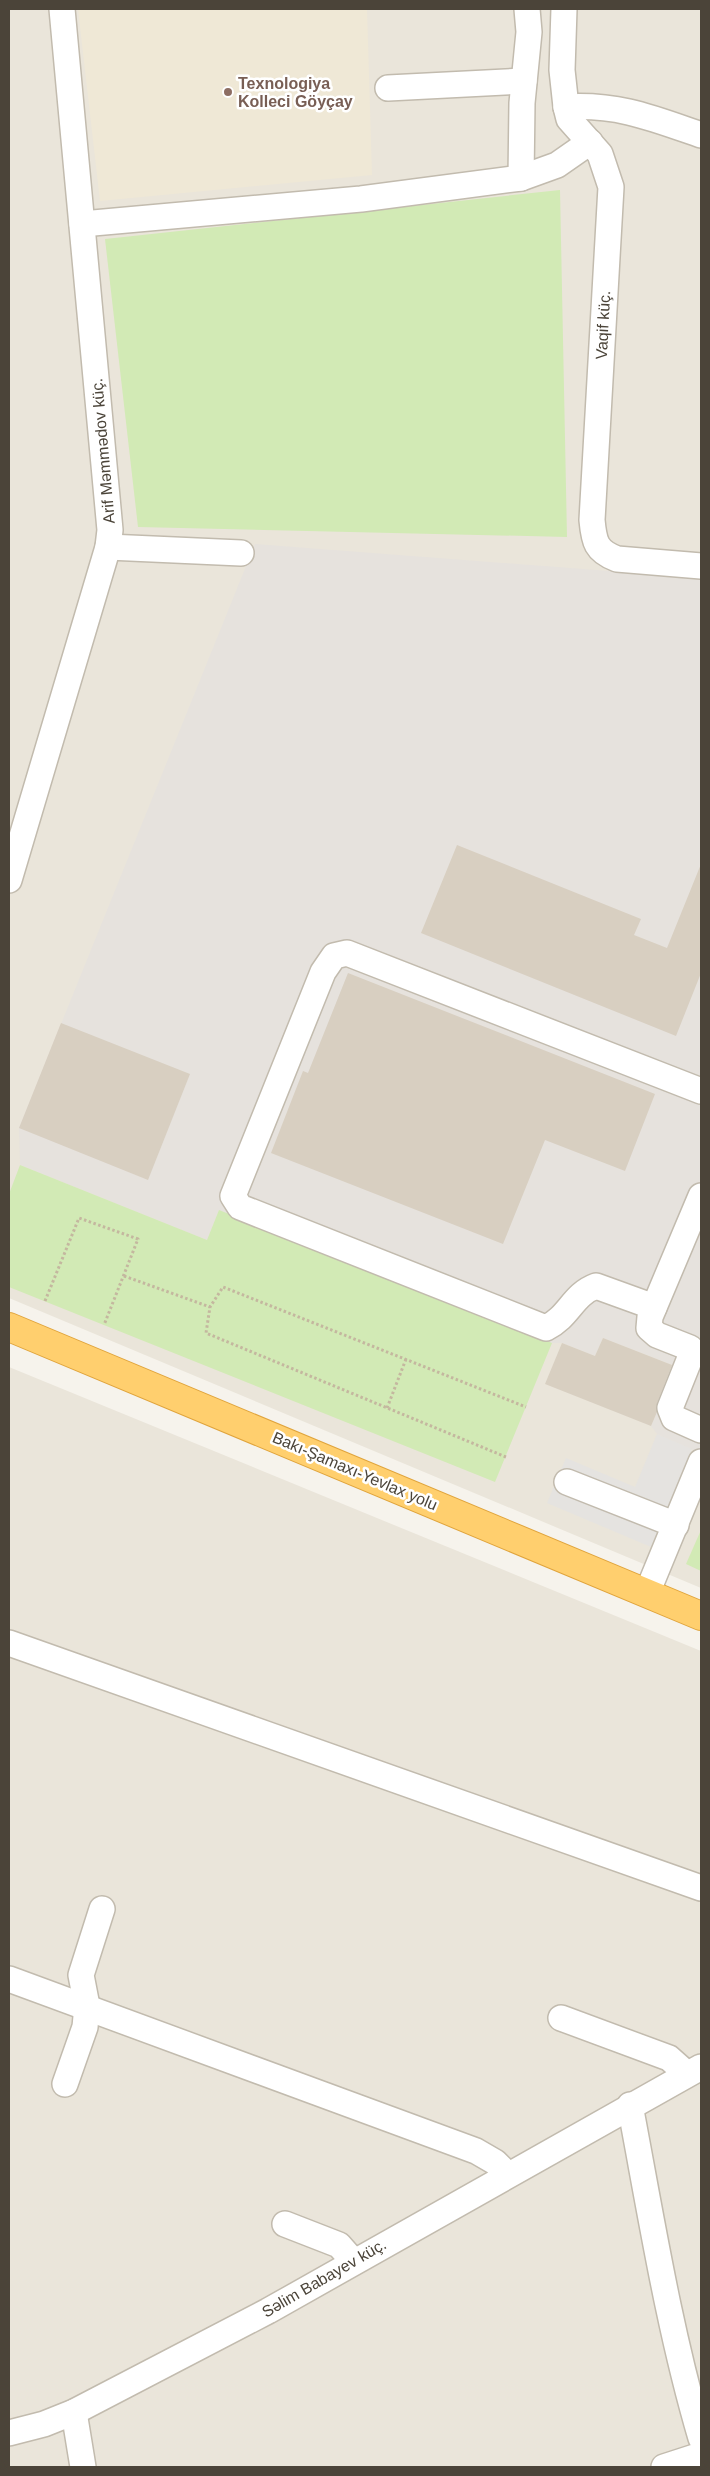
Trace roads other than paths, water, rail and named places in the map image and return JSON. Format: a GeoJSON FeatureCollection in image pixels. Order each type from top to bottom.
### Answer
{"type":"FeatureCollection","features":[{"type":"Feature","properties":{"kind":"highway","name":"Bakı-Şamaxı-Yevlax yolu"},"geometry":{"type":"LineString","coordinates":[[9,1327],[701,1616]]}},
{"type":"Feature","properties":{"kind":"street","name":"Arif Məmmədov küç."},"geometry":{"type":"LineString","coordinates":[[9,880],[108,547],[110,530],[62,9]]}},
{"type":"Feature","properties":{"kind":"street"},"geometry":{"type":"LineString","coordinates":[[521,178],[524,82],[529,32],[528,9]]}},
{"type":"Feature","properties":{"kind":"street","name":"Vaqif küç."},"geometry":{"type":"LineString","coordinates":[[564,9],[562,70],[566,107],[569,118],[600,154],[611,187],[592,520],[594,538],[605,554],[617,559],[701,566]]}},
{"type":"Feature","properties":{"kind":"street"},"geometry":{"type":"LineString","coordinates":[[388,88],[524,82]]}},
{"type":"Feature","properties":{"kind":"street"},"geometry":{"type":"LineString","coordinates":[[566,107],[592,106],[627,110],[701,135]]}},
{"type":"Feature","properties":{"kind":"street"},"geometry":{"type":"LineString","coordinates":[[82,224],[361,199],[521,178],[557,165],[590,142]]}},
{"type":"Feature","properties":{"kind":"street"},"geometry":{"type":"LineString","coordinates":[[108,547],[241,553]]}},
{"type":"Feature","properties":{"kind":"street"},"geometry":{"type":"LineString","coordinates":[[654,1307],[596,1286],[584,1291],[560,1321],[546,1328],[240,1207],[233,1196],[323,972],[334,956],[347,952],[701,1091]]}},
{"type":"Feature","properties":{"kind":"street"},"geometry":{"type":"LineString","coordinates":[[701,1196],[650,1317],[649,1328],[657,1335],[690,1348],[690,1358],[670,1408],[674,1418],[701,1430]]}},
{"type":"Feature","properties":{"kind":"street"},"geometry":{"type":"LineString","coordinates":[[647,1593],[701,1462]]}},
{"type":"Feature","properties":{"kind":"street"},"geometry":{"type":"LineString","coordinates":[[567,1482],[676,1525]]}},
{"type":"Feature","properties":{"kind":"street"},"geometry":{"type":"LineString","coordinates":[[9,1643],[701,1888]]}},
{"type":"Feature","properties":{"kind":"street"},"geometry":{"type":"LineString","coordinates":[[66,2084],[85,2027],[87,2006],[81,1976],[102,1909]]}},
{"type":"Feature","properties":{"kind":"street"},"geometry":{"type":"LineString","coordinates":[[9,1979],[87,2006],[476,2151],[495,2162],[508,2174]]}},
{"type":"Feature","properties":{"kind":"street"},"geometry":{"type":"LineString","coordinates":[[561,2018],[669,2058],[694,2070]]}},
{"type":"Feature","properties":{"kind":"street","name":"Səlim Babayev küç."},"geometry":{"type":"LineString","coordinates":[[9,2433],[44,2424],[74,2412],[268,2310],[694,2070]]}},
{"type":"Feature","properties":{"kind":"street"},"geometry":{"type":"LineString","coordinates":[[630,2105],[661,2270],[689,2398],[701,2438]]}},
{"type":"Feature","properties":{"kind":"street"},"geometry":{"type":"LineString","coordinates":[[285,2224],[339,2245],[354,2262]]}},
{"type":"Feature","properties":{"kind":"street"},"geometry":{"type":"LineString","coordinates":[[74,2412],[83,2467]]}},
{"type":"Feature","properties":{"kind":"street"},"geometry":{"type":"LineString","coordinates":[[664,2467],[701,2455]]}},
{"type":"Feature","properties":{"kind":"place","name":"Texnologiya Kolleci Göyçay"},"geometry":{"type":"Point","coordinates":[228,92]}}]}
